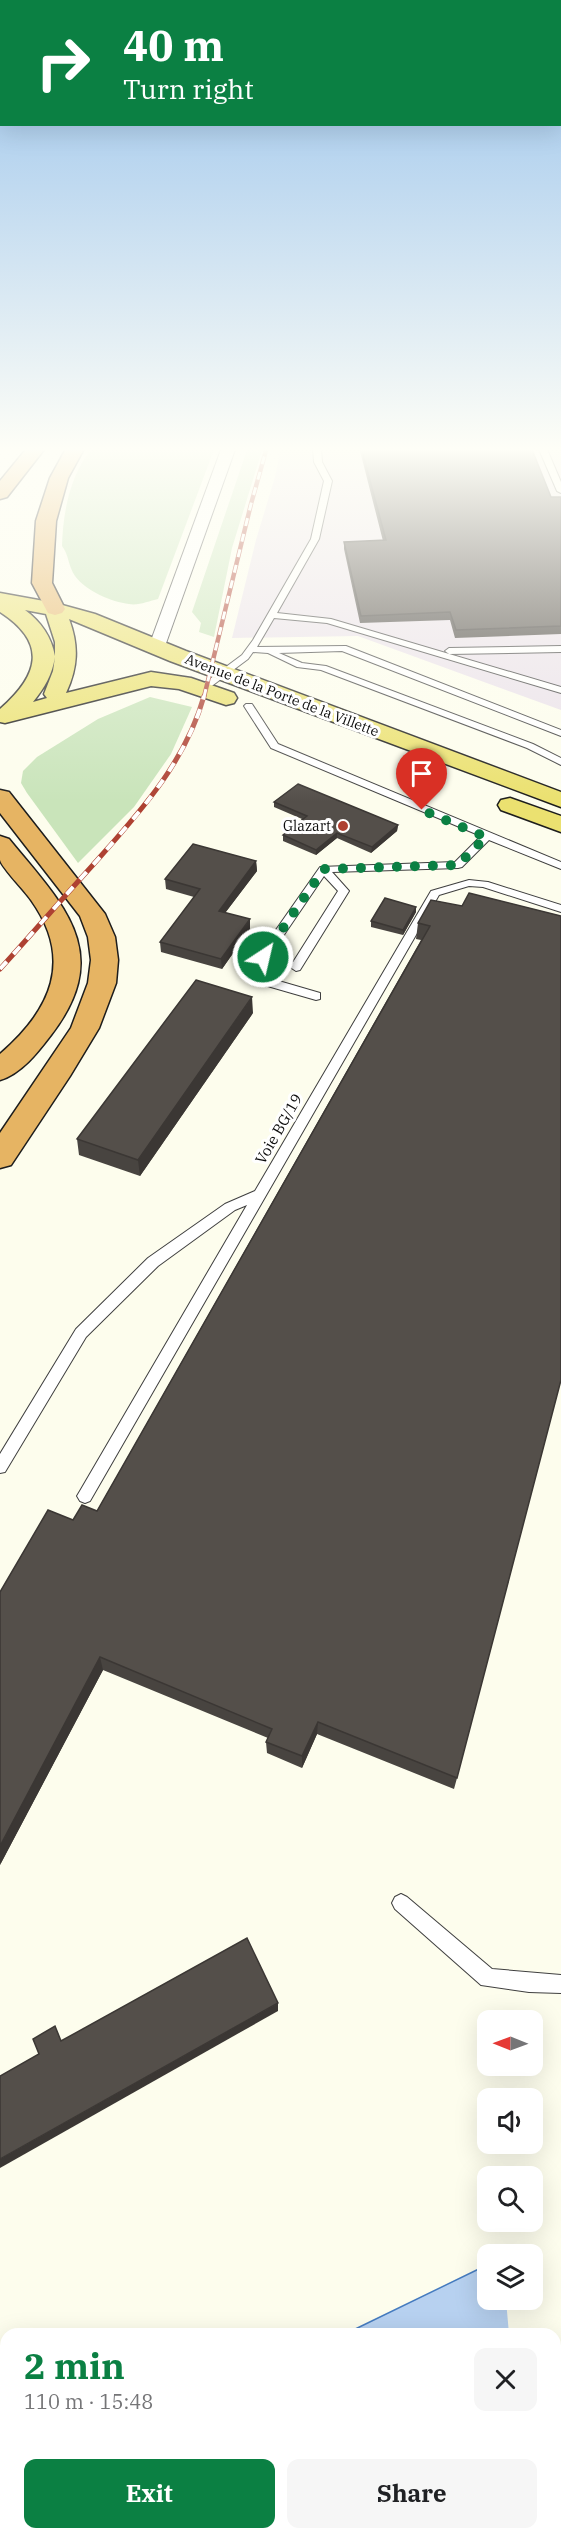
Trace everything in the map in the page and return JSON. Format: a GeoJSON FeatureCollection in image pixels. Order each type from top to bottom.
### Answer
{"type":"FeatureCollection","features":[{"type":"Feature","properties":{"kind":"highway"},"geometry":{"type":"LineString","coordinates":[[43,565],[42,583],[55,609]]}},
{"type":"Feature","properties":{"kind":"highway"},"geometry":{"type":"LineString","coordinates":[[0,797],[92,914],[100,932],[104,961],[99,995],[82,1036],[0,1157]]}},
{"type":"Feature","properties":{"kind":"highway"},"geometry":{"type":"LineString","coordinates":[[0,844],[40,894],[62,931],[68,958],[63,989],[55,1008],[44,1026],[0,1070]]}},
{"type":"Feature","properties":{"kind":"main road","name":"Avenue de la Porte de la Villette"},"geometry":{"type":"LineString","coordinates":[[0,601],[55,609],[88,618],[224,673],[561,800]]}},
{"type":"Feature","properties":{"kind":"main road"},"geometry":{"type":"LineString","coordinates":[[0,601],[23,617],[38,634],[44,646],[45,660],[42,674],[34,688],[3,717]]}},
{"type":"Feature","properties":{"kind":"main road"},"geometry":{"type":"LineString","coordinates":[[50,704],[60,685],[67,660],[64,633],[55,609]]}},
{"type":"Feature","properties":{"kind":"main road"},"geometry":{"type":"LineString","coordinates":[[117,686],[156,646]]}},
{"type":"Feature","properties":{"kind":"main road","name":"Avenue de la Porte de la Villette"},"geometry":{"type":"LineString","coordinates":[[3,717],[117,686],[162,679],[202,689],[351,741],[561,825]]}},
{"type":"Feature","properties":{"kind":"street"},"geometry":{"type":"LineString","coordinates":[[156,646],[186,565]]}},
{"type":"Feature","properties":{"kind":"lane"},"geometry":{"type":"LineString","coordinates":[[202,689],[252,649],[300,565]]}},
{"type":"Feature","properties":{"kind":"lane"},"geometry":{"type":"LineString","coordinates":[[272,615],[328,621],[561,690]]}},
{"type":"Feature","properties":{"kind":"lane"},"geometry":{"type":"LineString","coordinates":[[252,649],[270,652],[343,648],[561,733]]}},
{"type":"Feature","properties":{"kind":"lane"},"geometry":{"type":"LineString","coordinates":[[435,652],[561,649]]}},
{"type":"Feature","properties":{"kind":"lane"},"geometry":{"type":"LineString","coordinates":[[270,652],[300,665],[323,668],[530,746],[561,762]]}},
{"type":"Feature","properties":{"kind":"lane","name":"Avenue de la Porte de la Villette"},"geometry":{"type":"LineString","coordinates":[[249,706],[274,746],[486,837],[561,866]]}},
{"type":"Feature","properties":{"kind":"lane"},"geometry":{"type":"LineString","coordinates":[[324,869],[458,865],[486,837]]}},
{"type":"Feature","properties":{"kind":"lane"},"geometry":{"type":"LineString","coordinates":[[296,967],[344,891],[324,869]]}},
{"type":"Feature","properties":{"kind":"lane"},"geometry":{"type":"LineString","coordinates":[[316,996],[261,980],[251,974],[324,869]]}},
{"type":"Feature","properties":{"kind":"lane","name":"Voie BG/19"},"geometry":{"type":"LineString","coordinates":[[85,1496],[435,893],[469,883],[484,884],[561,909]]}},
{"type":"Feature","properties":{"kind":"lane"},"geometry":{"type":"LineString","coordinates":[[0,1467],[81,1334],[153,1262],[230,1207],[261,1194]]}},
{"type":"Feature","properties":{"kind":"lane"},"geometry":{"type":"LineString","coordinates":[[401,1903],[488,1978],[561,1984]]}},
{"type":"Feature","properties":{"kind":"shaded area"},"geometry":{"type":"Polygon","coordinates":[[[250,565],[561,565],[561,710],[358,636],[232,638],[250,565]]]}},
{"type":"Feature","properties":{"kind":"green space"},"geometry":{"type":"Polygon","coordinates":[[[70,565],[171,565],[158,599],[140,604],[122,603],[92,591],[75,576],[70,565]]]}},
{"type":"Feature","properties":{"kind":"green space"},"geometry":{"type":"Polygon","coordinates":[[[208,565],[228,565],[214,637],[199,632],[201,623],[192,612],[208,565]]]}},
{"type":"Feature","properties":{"kind":"green space"},"geometry":{"type":"Polygon","coordinates":[[[150,697],[192,707],[171,754],[134,807],[78,863],[21,783],[23,771],[37,757],[98,719],[150,697]]]}},
{"type":"Feature","properties":{"kind":"water"},"geometry":{"type":"Polygon","coordinates":[[[561,2229],[555,2328],[357,2328],[477,2270],[477,2310],[543,2310],[543,2245],[561,2229]]]}},
{"type":"Feature","properties":{"kind":"pier"},"geometry":{"type":"Polygon","coordinates":[[[561,2226],[561,2328],[508,2328],[507,2310],[543,2310],[543,2244],[525,2244],[561,2226]]]}},
{"type":"Feature","properties":{"kind":"building"},"geometry":{"type":"Polygon","coordinates":[[[349,565],[561,565],[561,626],[456,630],[450,612],[361,616],[349,565]]]}},
{"type":"Feature","properties":{"kind":"building","name":"Glazart"},"geometry":{"type":"Polygon","coordinates":[[[298,784],[398,825],[372,847],[337,833],[316,850],[283,835],[307,816],[274,802],[298,784]]]}},
{"type":"Feature","properties":{"kind":"building"},"geometry":{"type":"Polygon","coordinates":[[[193,844],[256,861],[219,911],[250,919],[221,959],[160,942],[200,889],[165,879],[193,844]]]}},
{"type":"Feature","properties":{"kind":"building"},"geometry":{"type":"Polygon","coordinates":[[[469,893],[561,916],[561,1380],[457,1778],[318,1722],[302,1756],[266,1742],[272,1729],[100,1657],[0,1846],[0,1592],[48,1510],[73,1520],[82,1505],[97,1511],[430,926],[418,923],[431,900],[462,906],[469,893]]]}},
{"type":"Feature","properties":{"kind":"building"},"geometry":{"type":"Polygon","coordinates":[[[385,898],[416,907],[403,930],[371,921],[385,898]]]}},
{"type":"Feature","properties":{"kind":"building"},"geometry":{"type":"Polygon","coordinates":[[[196,980],[252,997],[138,1160],[77,1139],[196,980]]]}},
{"type":"Feature","properties":{"kind":"building"},"geometry":{"type":"Polygon","coordinates":[[[247,1938],[278,2003],[0,2159],[0,2076],[39,2054],[33,2039],[55,2026],[61,2041],[247,1938]]]}},
{"type":"Feature","properties":{"kind":"railway"},"geometry":{"type":"LineString","coordinates":[[204,697],[236,565]]}},
{"type":"Feature","properties":{"kind":"railway"},"geometry":{"type":"LineString","coordinates":[[0,969],[126,827],[158,787],[185,744],[204,696]]}},
{"type":"Feature","properties":{"kind":"place","name":"Glazart"},"geometry":{"type":"Point","coordinates":[343,826]}},
{"type":"Feature","properties":{"kind":"route"},"geometry":{"type":"LineString","coordinates":[[263,957],[324,869],[458,865],[486,837],[422,810]]}}]}
